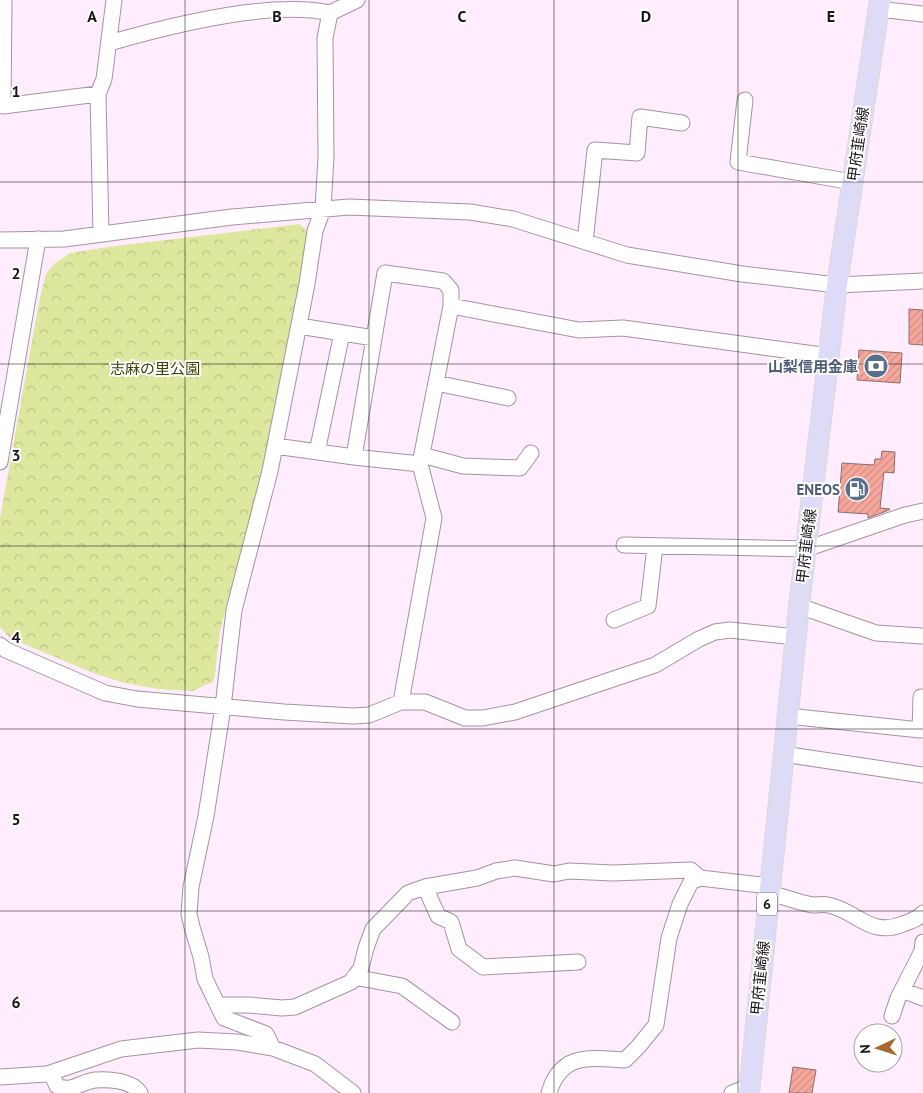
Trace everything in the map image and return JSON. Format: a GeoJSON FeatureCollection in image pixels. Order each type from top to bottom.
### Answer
{"type":"FeatureCollection","features":[{"type":"Feature","properties":{"kind":"main road","name":"甲府韮崎線"},"geometry":{"type":"LineString","coordinates":[[743,1091],[769,889],[799,606],[837,285],[879,4]]}},
{"type":"Feature","properties":{"kind":"street"},"geometry":{"type":"LineString","coordinates":[[4,0],[2,106],[98,94]]}},
{"type":"Feature","properties":{"kind":"street"},"geometry":{"type":"LineString","coordinates":[[101,234],[98,94],[104,79],[114,0]]}},
{"type":"Feature","properties":{"kind":"street"},"geometry":{"type":"LineString","coordinates":[[109,43],[195,20],[254,11],[298,8],[317,9],[330,14],[357,0]]}},
{"type":"Feature","properties":{"kind":"street"},"geometry":{"type":"LineString","coordinates":[[879,4],[923,14]]}},
{"type":"Feature","properties":{"kind":"street"},"geometry":{"type":"LineString","coordinates":[[273,1048],[266,1034],[224,1018],[205,979],[189,914],[191,887],[206,816],[223,707],[234,610],[270,471],[299,326],[315,231],[323,209],[326,158],[324,38],[330,14]]}},
{"type":"Feature","properties":{"kind":"street"},"geometry":{"type":"LineString","coordinates":[[745,100],[738,162],[852,182]]}},
{"type":"Feature","properties":{"kind":"street"},"geometry":{"type":"LineString","coordinates":[[585,242],[596,150],[637,153],[640,117],[682,123]]}},
{"type":"Feature","properties":{"kind":"street"},"geometry":{"type":"LineString","coordinates":[[0,240],[64,239],[232,217],[349,206],[470,212],[513,219],[627,255],[742,274],[837,285],[923,281]]}},
{"type":"Feature","properties":{"kind":"street"},"geometry":{"type":"LineString","coordinates":[[0,462],[38,239]]}},
{"type":"Feature","properties":{"kind":"street"},"geometry":{"type":"LineString","coordinates":[[354,457],[385,273],[443,281],[451,290],[451,306],[421,459],[434,518],[401,702]]}},
{"type":"Feature","properties":{"kind":"street"},"geometry":{"type":"LineString","coordinates":[[451,306],[579,330],[623,328],[829,356]]}},
{"type":"Feature","properties":{"kind":"street"},"geometry":{"type":"LineString","coordinates":[[299,326],[374,338]]}},
{"type":"Feature","properties":{"kind":"street"},"geometry":{"type":"LineString","coordinates":[[317,452],[342,333]]}},
{"type":"Feature","properties":{"kind":"street"},"geometry":{"type":"LineString","coordinates":[[436,383],[508,398]]}},
{"type":"Feature","properties":{"kind":"street"},"geometry":{"type":"LineString","coordinates":[[275,446],[354,457],[421,459],[463,466],[520,468],[531,453]]}},
{"type":"Feature","properties":{"kind":"street"},"geometry":{"type":"LineString","coordinates":[[624,545],[806,549],[905,515],[923,511]]}},
{"type":"Feature","properties":{"kind":"street"},"geometry":{"type":"LineString","coordinates":[[614,620],[648,606],[655,546]]}},
{"type":"Feature","properties":{"kind":"street"},"geometry":{"type":"LineString","coordinates":[[799,606],[876,633],[923,636]]}},
{"type":"Feature","properties":{"kind":"street"},"geometry":{"type":"LineString","coordinates":[[0,645],[6,650],[105,693],[137,699],[353,716],[369,715],[401,702],[425,702],[464,718],[484,718],[515,712],[655,665],[716,632],[730,630],[796,638]]}},
{"type":"Feature","properties":{"kind":"street"},"geometry":{"type":"LineString","coordinates":[[788,716],[920,730],[921,697]]}},
{"type":"Feature","properties":{"kind":"street"},"geometry":{"type":"LineString","coordinates":[[784,754],[923,775]]}},
{"type":"Feature","properties":{"kind":"street"},"geometry":{"type":"LineString","coordinates":[[218,1005],[295,1007],[351,982],[361,968],[373,929],[408,893],[426,887],[476,878],[496,871],[515,868],[554,874],[569,871],[613,873],[690,870],[700,878],[769,889],[812,905],[829,905],[864,923],[879,927],[896,927],[921,916],[923,936]]}},
{"type":"Feature","properties":{"kind":"street"},"geometry":{"type":"LineString","coordinates":[[549,1093],[553,1079],[566,1065],[584,1058],[625,1060],[656,1025],[668,938],[680,904],[691,882],[700,878]]}},
{"type":"Feature","properties":{"kind":"street"},"geometry":{"type":"LineString","coordinates":[[426,887],[438,916],[451,922],[459,948],[484,968],[578,962]]}},
{"type":"Feature","properties":{"kind":"street"},"geometry":{"type":"LineString","coordinates":[[892,1016],[902,990],[922,951],[923,942]]}},
{"type":"Feature","properties":{"kind":"street"},"geometry":{"type":"LineString","coordinates":[[354,977],[402,986],[452,1022]]}},
{"type":"Feature","properties":{"kind":"street"},"geometry":{"type":"LineString","coordinates":[[902,990],[923,998]]}},
{"type":"Feature","properties":{"kind":"street"},"geometry":{"type":"LineString","coordinates":[[0,1077],[51,1073],[120,1049],[198,1040],[237,1042],[273,1048],[315,1064],[353,1093]]}},
{"type":"Feature","properties":{"kind":"street"},"geometry":{"type":"LineString","coordinates":[[51,1073],[57,1086],[64,1089],[94,1080],[128,1084],[140,1093]]}},
{"type":"Feature","properties":{"kind":"green space","name":"志麻の里公園"},"geometry":{"type":"Polygon","coordinates":[[[299,224],[307,231],[295,311],[265,460],[220,631],[214,681],[193,691],[157,689],[121,682],[93,673],[10,638],[0,627],[0,518],[40,297],[46,274],[55,263],[70,253],[299,224]]]}},
{"type":"Feature","properties":{"kind":"building"},"geometry":{"type":"Polygon","coordinates":[[[909,309],[923,310],[923,345],[909,344],[909,309]]]}},
{"type":"Feature","properties":{"kind":"building"},"geometry":{"type":"Polygon","coordinates":[[[859,350],[902,353],[900,383],[857,380],[859,350]]]}},
{"type":"Feature","properties":{"kind":"building"},"geometry":{"type":"Polygon","coordinates":[[[882,451],[895,452],[894,473],[884,472],[880,508],[890,509],[868,518],[868,514],[838,512],[842,463],[874,465],[875,459],[881,459],[882,451]]]}},
{"type":"Feature","properties":{"kind":"building"},"geometry":{"type":"Polygon","coordinates":[[[793,1067],[816,1070],[812,1093],[789,1093],[793,1067]]]}},
{"type":"Feature","properties":{"kind":"place","name":"山梨信用金庫"},"geometry":{"type":"Point","coordinates":[876,366]}},
{"type":"Feature","properties":{"kind":"place","name":"ENEOS"},"geometry":{"type":"Point","coordinates":[857,489]}}]}
